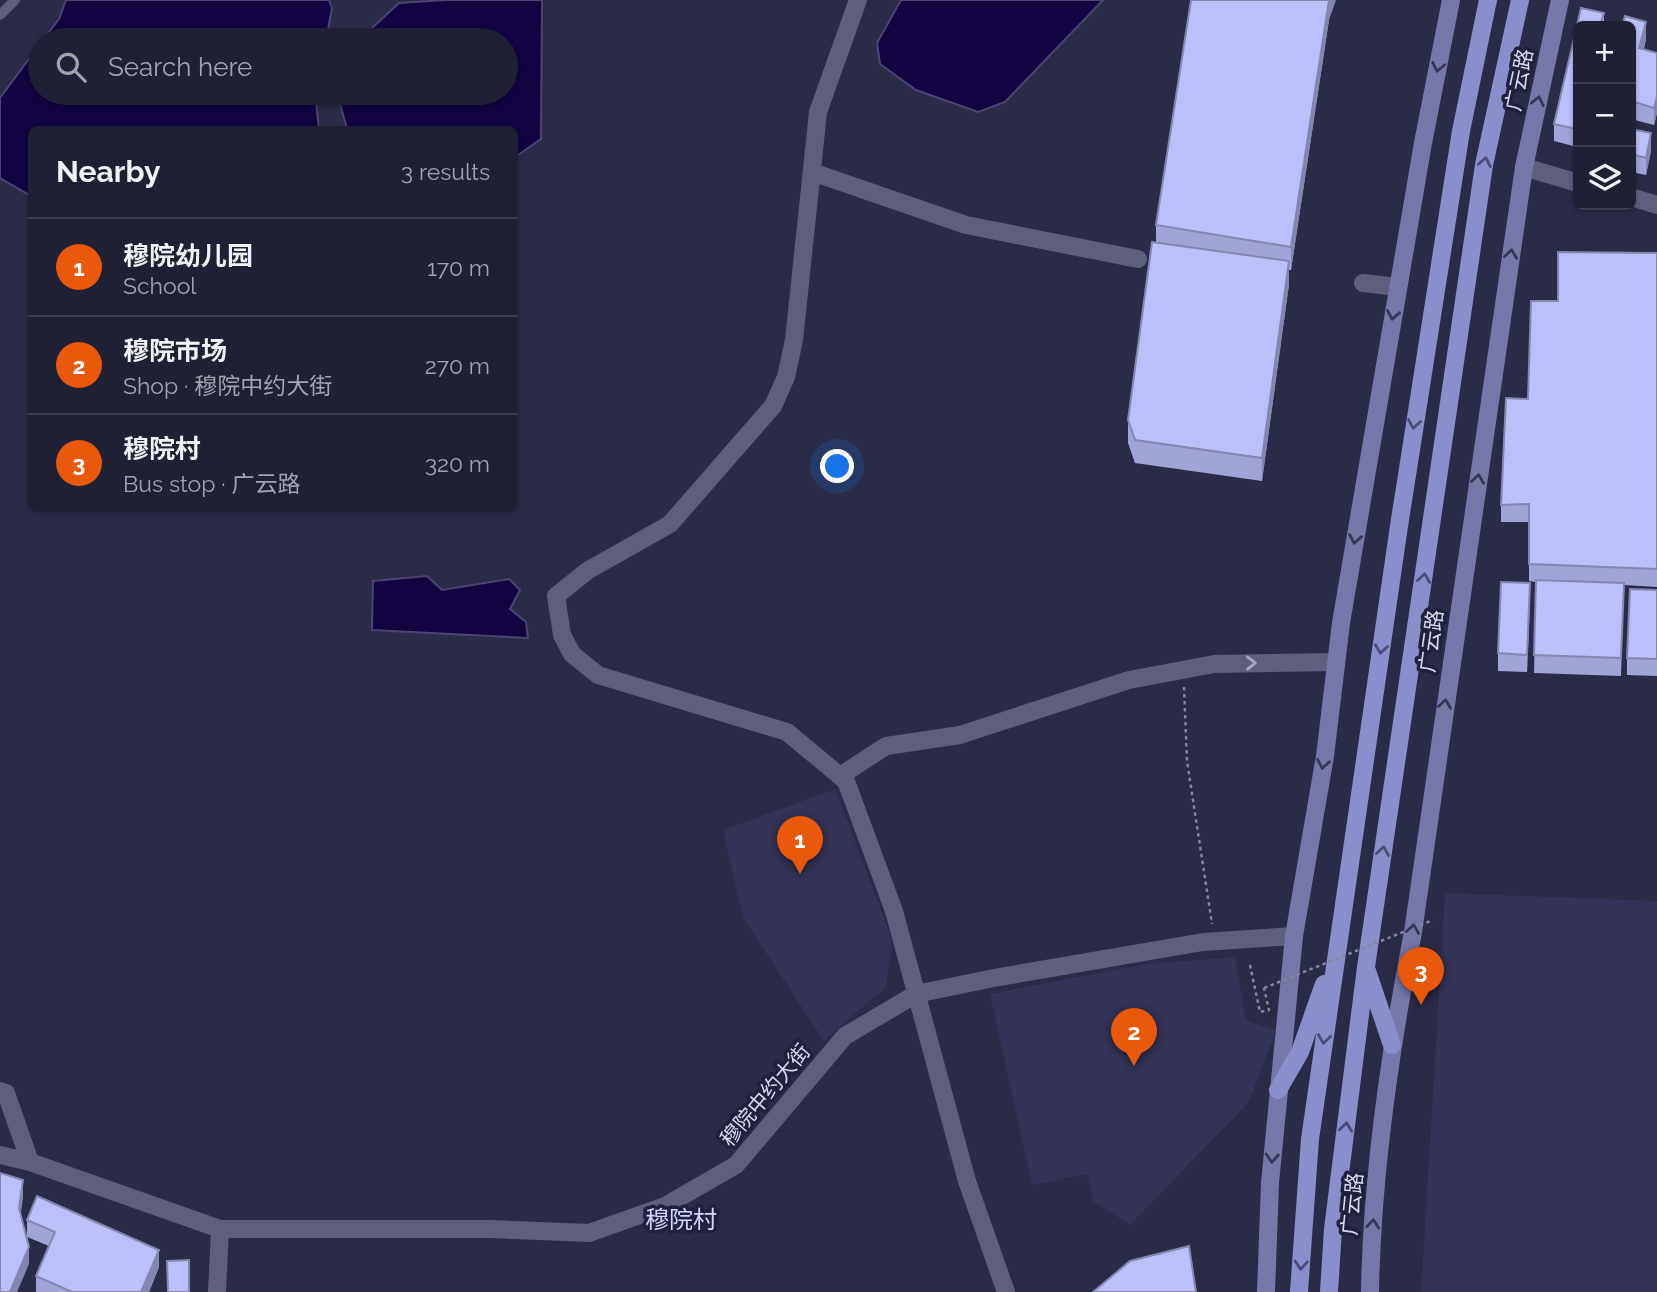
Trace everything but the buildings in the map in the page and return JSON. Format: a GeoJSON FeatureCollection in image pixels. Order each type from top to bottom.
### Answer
{"type":"FeatureCollection","features":[{"type":"Feature","properties":{"kind":"main road"},"geometry":{"type":"LineString","coordinates":[[1266,1292],[1270,1184],[1294,936],[1325,756],[1340,623],[1423,144],[1451,0]]}},
{"type":"Feature","properties":{"kind":"main road"},"geometry":{"type":"LineString","coordinates":[[1300,1292],[1310,1139],[1337,947],[1461,131],[1488,0]]}},
{"type":"Feature","properties":{"kind":"main road","name":"广云路"},"geometry":{"type":"LineString","coordinates":[[1329,1292],[1333,1229],[1366,967],[1484,165],[1520,0]]}},
{"type":"Feature","properties":{"kind":"main road","name":"广云路"},"geometry":{"type":"LineString","coordinates":[[1370,1292],[1371,1242],[1392,1045],[1413,932],[1524,167],[1560,0]]}},
{"type":"Feature","properties":{"kind":"main road"},"geometry":{"type":"LineString","coordinates":[[1278,1090],[1300,1052],[1337,947]]}},
{"type":"Feature","properties":{"kind":"main road"},"geometry":{"type":"LineString","coordinates":[[1366,967],[1392,1045]]}},
{"type":"Feature","properties":{"kind":"street"},"geometry":{"type":"LineString","coordinates":[[858,0],[818,113],[794,340],[786,377],[773,406],[670,524],[586,571],[556,596],[562,635],[572,654],[598,675],[787,732],[846,781],[894,911],[967,1181],[1006,1292]]}},
{"type":"Feature","properties":{"kind":"street"},"geometry":{"type":"LineString","coordinates":[[1524,167],[1573,182]]}},
{"type":"Feature","properties":{"kind":"street"},"geometry":{"type":"LineString","coordinates":[[812,173],[966,225],[1138,259]]}},
{"type":"Feature","properties":{"kind":"street"},"geometry":{"type":"LineString","coordinates":[[1636,199],[1657,205]]}},
{"type":"Feature","properties":{"kind":"street"},"geometry":{"type":"LineString","coordinates":[[1363,283],[1398,287]]}},
{"type":"Feature","properties":{"kind":"street"},"geometry":{"type":"LineString","coordinates":[[840,776],[886,746],[960,735],[1129,680],[1214,664],[1336,662]]}},
{"type":"Feature","properties":{"kind":"street","name":"穆院中约大街"},"geometry":{"type":"LineString","coordinates":[[0,1155],[30,1162],[220,1229],[489,1228],[589,1233],[665,1206],[736,1165],[845,1036],[916,994],[1007,976],[1215,942],[1294,936]]}},
{"type":"Feature","properties":{"kind":"street"},"geometry":{"type":"LineString","coordinates":[[0,1091],[6,1093],[30,1162]]}},
{"type":"Feature","properties":{"kind":"street"},"geometry":{"type":"LineString","coordinates":[[217,1292],[220,1229]]}},
{"type":"Feature","properties":{"kind":"lane"},"geometry":{"type":"LineString","coordinates":[[0,15],[15,0]]}},
{"type":"Feature","properties":{"kind":"path"},"geometry":{"type":"LineString","coordinates":[[1183,670],[1188,761],[1215,942]]}},
{"type":"Feature","properties":{"kind":"path"},"geometry":{"type":"LineString","coordinates":[[1250,965],[1260,1012],[1269,1010],[1264,988],[1433,920]]}},
{"type":"Feature","properties":{"kind":"shaded area"},"geometry":{"type":"Polygon","coordinates":[[[66,0],[329,0],[332,8],[328,28],[52,28],[59,19],[66,0]]]}},
{"type":"Feature","properties":{"kind":"shaded area"},"geometry":{"type":"Polygon","coordinates":[[[542,0],[541,139],[518,155],[518,126],[346,126],[340,105],[518,105],[518,28],[372,28],[399,3],[542,0]]]}},
{"type":"Feature","properties":{"kind":"shaded area"},"geometry":{"type":"Polygon","coordinates":[[[901,0],[1103,0],[1005,102],[978,112],[916,90],[880,64],[877,43],[901,0]]]}},
{"type":"Feature","properties":{"kind":"shaded area"},"geometry":{"type":"Polygon","coordinates":[[[28,60],[28,105],[316,105],[319,126],[28,126],[28,194],[0,178],[0,98],[28,60]]]}},
{"type":"Feature","properties":{"kind":"shaded area"},"geometry":{"type":"Polygon","coordinates":[[[427,576],[442,590],[509,579],[520,590],[510,609],[526,622],[528,638],[372,630],[373,581],[427,576]]]}},
{"type":"Feature","properties":{"kind":"shaded area"},"geometry":{"type":"Polygon","coordinates":[[[835,789],[892,939],[886,987],[824,1041],[743,918],[723,830],[835,789]]]}},
{"type":"Feature","properties":{"kind":"shaded area"},"geometry":{"type":"Polygon","coordinates":[[[1445,893],[1657,901],[1657,1292],[1421,1292],[1445,893]]]}},
{"type":"Feature","properties":{"kind":"shaded area"},"geometry":{"type":"Polygon","coordinates":[[[1235,957],[1246,1020],[1276,1030],[1249,1102],[1130,1225],[1093,1201],[1087,1174],[1032,1185],[990,994],[1146,964],[1235,957]]]}},
{"type":"Feature","properties":{"kind":"place","name":"穆院幼儿园"},"geometry":{"type":"Point","coordinates":[800,874]}},
{"type":"Feature","properties":{"kind":"place","name":"穆院村"},"geometry":{"type":"Point","coordinates":[1421,1005]}},
{"type":"Feature","properties":{"kind":"place","name":"穆院市场"},"geometry":{"type":"Point","coordinates":[1134,1066]}},
{"type":"Feature","properties":{"kind":"district","name":"穆院村"},"geometry":{"type":"Point","coordinates":[681,1219]}}]}
